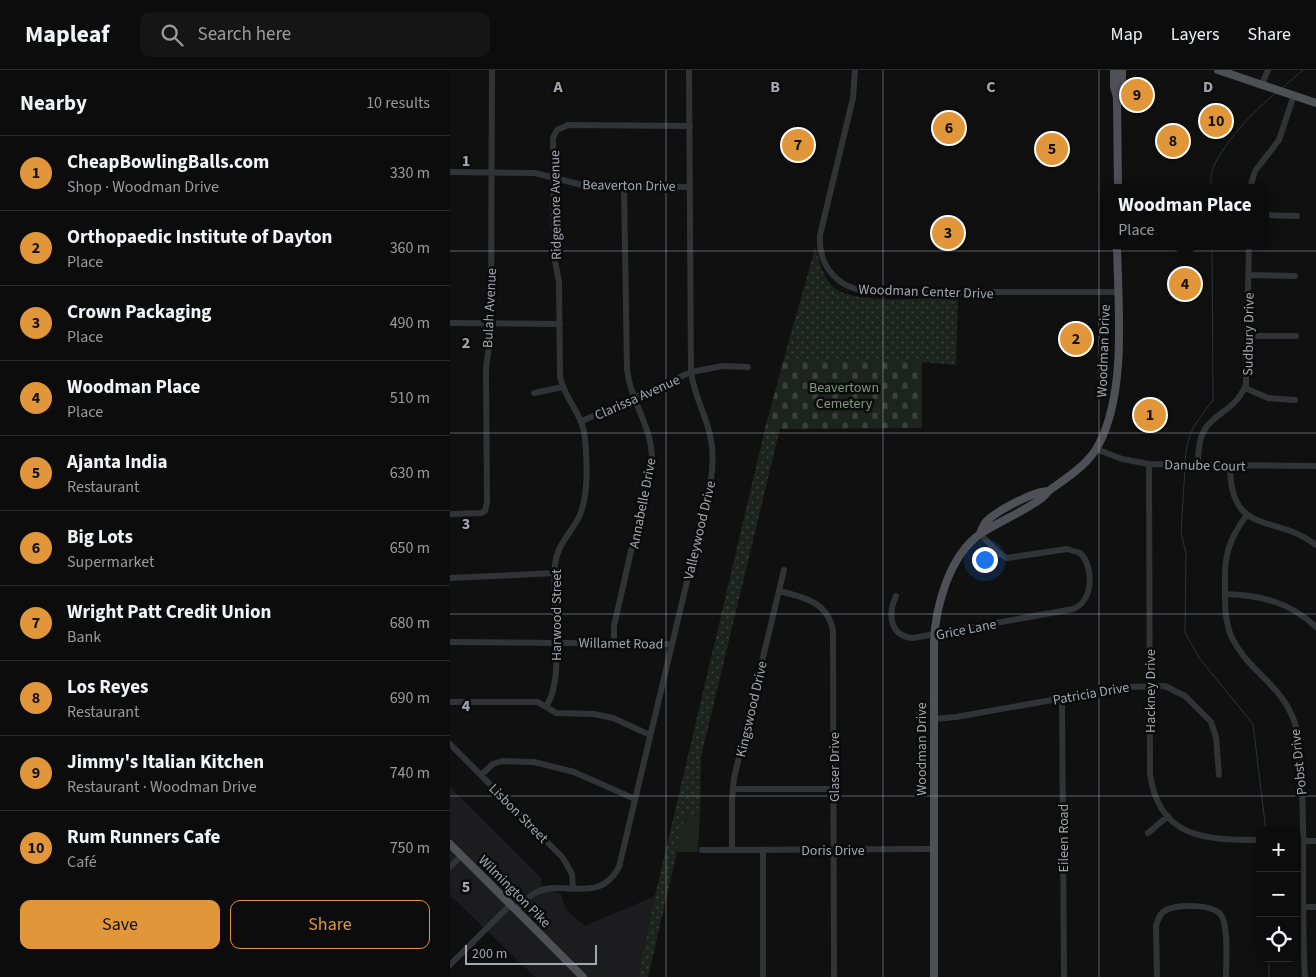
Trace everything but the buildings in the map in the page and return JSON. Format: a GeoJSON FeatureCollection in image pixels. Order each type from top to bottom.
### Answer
{"type":"FeatureCollection","features":[{"type":"Feature","properties":{"kind":"main road"},"geometry":{"type":"LineString","coordinates":[[1114,70],[1114,87],[1117,97],[1118,184]]}},
{"type":"Feature","properties":{"kind":"main road"},"geometry":{"type":"LineString","coordinates":[[1117,97],[1122,88],[1122,70]]}},
{"type":"Feature","properties":{"kind":"main road"},"geometry":{"type":"LineString","coordinates":[[1218,70],[1316,103]]}},
{"type":"Feature","properties":{"kind":"main road","name":"Woodman Drive"},"geometry":{"type":"LineString","coordinates":[[934,977],[934,635],[938,609],[944,587],[963,554],[980,534],[985,524],[996,515],[1040,491],[1048,491],[1071,475],[1096,449],[1109,422],[1116,392],[1117,249]]}},
{"type":"Feature","properties":{"kind":"main road","name":"Wilmington Pike"},"geometry":{"type":"LineString","coordinates":[[450,844],[583,977]]}},
{"type":"Feature","properties":{"kind":"street","name":"Bulah Avenue"},"geometry":{"type":"LineString","coordinates":[[450,514],[481,512],[486,507],[486,368],[491,324],[492,70]]}},
{"type":"Feature","properties":{"kind":"street","name":"Valleywood Drive"},"geometry":{"type":"LineString","coordinates":[[450,965],[513,907],[538,891],[588,889],[602,885],[616,872],[713,468],[711,436],[694,391],[691,372],[689,70]]}},
{"type":"Feature","properties":{"kind":"street","name":"Woodman Center Drive"},"geometry":{"type":"LineString","coordinates":[[855,70],[853,98],[820,235],[822,257],[828,269],[837,280],[853,290],[882,293],[1118,292]]}},
{"type":"Feature","properties":{"kind":"street"},"geometry":{"type":"LineString","coordinates":[[1262,84],[1268,70]]}},
{"type":"Feature","properties":{"kind":"street"},"geometry":{"type":"LineString","coordinates":[[1251,184],[1255,171],[1279,140],[1291,95]]}},
{"type":"Feature","properties":{"kind":"street","name":"Ridgemore Avenue"},"geometry":{"type":"LineString","coordinates":[[560,324],[560,282],[554,256],[553,138],[557,130],[564,126],[690,126]]}},
{"type":"Feature","properties":{"kind":"street","name":"Beaverton Drive"},"geometry":{"type":"LineString","coordinates":[[450,172],[535,173],[586,186],[690,186]]}},
{"type":"Feature","properties":{"kind":"street","name":"Annabelle Drive"},"geometry":{"type":"LineString","coordinates":[[614,642],[614,626],[652,459],[649,432],[627,369],[624,186]]}},
{"type":"Feature","properties":{"kind":"street"},"geometry":{"type":"LineString","coordinates":[[1269,215],[1297,216]]}},
{"type":"Feature","properties":{"kind":"street","name":"Sudbury Drive"},"geometry":{"type":"LineString","coordinates":[[1198,464],[1198,449],[1202,432],[1236,401],[1245,388],[1248,336],[1249,249]]}},
{"type":"Feature","properties":{"kind":"street"},"geometry":{"type":"LineString","coordinates":[[1249,275],[1295,276]]}},
{"type":"Feature","properties":{"kind":"street"},"geometry":{"type":"LineString","coordinates":[[450,323],[560,324]]}},
{"type":"Feature","properties":{"kind":"street","name":"Harwood Street"},"geometry":{"type":"LineString","coordinates":[[546,706],[556,674],[555,573],[558,552],[578,519],[585,497],[586,439],[582,421],[563,387],[560,376],[560,324]]}},
{"type":"Feature","properties":{"kind":"street"},"geometry":{"type":"LineString","coordinates":[[1248,336],[1296,336]]}},
{"type":"Feature","properties":{"kind":"street","name":"Clarissa Avenue"},"geometry":{"type":"LineString","coordinates":[[582,421],[691,372],[723,366],[748,366]]}},
{"type":"Feature","properties":{"kind":"street"},"geometry":{"type":"LineString","coordinates":[[534,393],[563,387]]}},
{"type":"Feature","properties":{"kind":"street"},"geometry":{"type":"LineString","coordinates":[[1245,388],[1268,398],[1295,400]]}},
{"type":"Feature","properties":{"kind":"street","name":"Danube Court"},"geometry":{"type":"LineString","coordinates":[[1096,449],[1122,459],[1149,464],[1316,466]]}},
{"type":"Feature","properties":{"kind":"street","name":"Hackney Drive"},"geometry":{"type":"LineString","coordinates":[[1149,464],[1151,781],[1156,798],[1168,816],[1181,828],[1203,838],[1256,840]]}},
{"type":"Feature","properties":{"kind":"street"},"geometry":{"type":"LineString","coordinates":[[1230,466],[1232,491],[1238,505],[1247,516],[1260,523],[1295,532],[1316,545]]}},
{"type":"Feature","properties":{"kind":"street","name":"Pobst Drive"},"geometry":{"type":"LineString","coordinates":[[1247,516],[1235,532],[1226,552],[1226,618],[1237,646],[1280,694],[1294,722],[1300,752],[1301,827]]}},
{"type":"Feature","properties":{"kind":"street","name":"Grice Lane"},"geometry":{"type":"LineString","coordinates":[[896,596],[891,613],[893,625],[897,632],[908,638],[934,635],[1073,609],[1084,602],[1088,591],[1088,564],[1080,552],[1067,549],[1007,558],[1000,554],[980,534]]}},
{"type":"Feature","properties":{"kind":"street","name":"Kingswood Drive"},"geometry":{"type":"LineString","coordinates":[[732,850],[733,789],[784,570]]}},
{"type":"Feature","properties":{"kind":"street"},"geometry":{"type":"LineString","coordinates":[[450,578],[555,573]]}},
{"type":"Feature","properties":{"kind":"street","name":"Glaser Drive"},"geometry":{"type":"LineString","coordinates":[[779,591],[813,601],[824,610],[832,624],[834,977]]}},
{"type":"Feature","properties":{"kind":"street"},"geometry":{"type":"LineString","coordinates":[[1225,594],[1257,596],[1279,602],[1298,613],[1316,628]]}},
{"type":"Feature","properties":{"kind":"street","name":"Willamet Road"},"geometry":{"type":"LineString","coordinates":[[450,642],[672,644]]}},
{"type":"Feature","properties":{"kind":"street","name":"Patricia Drive"},"geometry":{"type":"LineString","coordinates":[[934,719],[956,718],[1125,687],[1165,686],[1177,690],[1207,717],[1216,737],[1219,775]]}},
{"type":"Feature","properties":{"kind":"street","name":"Eileen Road"},"geometry":{"type":"LineString","coordinates":[[1062,698],[1064,977]]}},
{"type":"Feature","properties":{"kind":"street"},"geometry":{"type":"LineString","coordinates":[[450,702],[538,702],[556,713],[604,715],[650,735]]}},
{"type":"Feature","properties":{"kind":"street","name":"Lisbon Street"},"geometry":{"type":"LineString","coordinates":[[450,744],[563,858],[572,874],[573,889]]}},
{"type":"Feature","properties":{"kind":"street"},"geometry":{"type":"LineString","coordinates":[[481,775],[494,764],[502,762],[542,764],[574,772],[635,799]]}},
{"type":"Feature","properties":{"kind":"street"},"geometry":{"type":"LineString","coordinates":[[733,789],[834,789]]}},
{"type":"Feature","properties":{"kind":"street"},"geometry":{"type":"LineString","coordinates":[[1148,832],[1168,816]]}},
{"type":"Feature","properties":{"kind":"street"},"geometry":{"type":"LineString","coordinates":[[1301,841],[1316,841]]}},
{"type":"Feature","properties":{"kind":"street","name":"Pobst Drive"},"geometry":{"type":"LineString","coordinates":[[1301,841],[1305,977]]}},
{"type":"Feature","properties":{"kind":"street","name":"Doris Drive"},"geometry":{"type":"LineString","coordinates":[[702,850],[934,849]]}},
{"type":"Feature","properties":{"kind":"street"},"geometry":{"type":"LineString","coordinates":[[763,850],[763,977]]}},
{"type":"Feature","properties":{"kind":"street"},"geometry":{"type":"LineString","coordinates":[[450,867],[462,855]]}},
{"type":"Feature","properties":{"kind":"street"},"geometry":{"type":"LineString","coordinates":[[1157,977],[1156,926],[1158,918],[1168,909],[1201,906],[1216,910],[1224,922],[1226,977]]}},
{"type":"Feature","properties":{"kind":"street"},"geometry":{"type":"LineString","coordinates":[[1303,907],[1316,908]]}},
{"type":"Feature","properties":{"kind":"shaded area"},"geometry":{"type":"Polygon","coordinates":[[[450,787],[541,878],[542,886],[561,894],[566,910],[585,926],[655,896],[638,977],[535,977],[450,895],[450,787]]]}},
{"type":"Feature","properties":{"kind":"green space"},"geometry":{"type":"Polygon","coordinates":[[[815,248],[826,278],[839,291],[850,295],[880,299],[958,297],[956,365],[922,362],[783,362],[815,248]]]}},
{"type":"Feature","properties":{"kind":"green space","name":"Beavertown Cemetery"},"geometry":{"type":"Polygon","coordinates":[[[783,362],[922,362],[922,428],[765,429],[783,362]]]}},
{"type":"Feature","properties":{"kind":"green space"},"geometry":{"type":"Polygon","coordinates":[[[780,428],[701,757],[700,816],[685,817],[648,977],[638,977],[655,896],[765,429],[780,428]]]}},
{"type":"Feature","properties":{"kind":"green space"},"geometry":{"type":"Polygon","coordinates":[[[685,816],[700,816],[698,852],[676,852],[685,816]]]}},
{"type":"Feature","properties":{"kind":"waterway"},"geometry":{"type":"LineString","coordinates":[[1281,89],[1303,70]]}},
{"type":"Feature","properties":{"kind":"waterway"},"geometry":{"type":"LineString","coordinates":[[1211,184],[1211,174],[1216,162],[1230,140],[1258,108],[1276,93]]}},
{"type":"Feature","properties":{"kind":"waterway"},"geometry":{"type":"LineString","coordinates":[[1185,461],[1190,434],[1201,415],[1213,400],[1212,249]]}},
{"type":"Feature","properties":{"kind":"waterway"},"geometry":{"type":"LineString","coordinates":[[1185,468],[1181,532],[1186,554],[1185,633],[1200,659],[1253,724],[1266,827]]}},
{"type":"Feature","properties":{"kind":"waterway"},"geometry":{"type":"LineString","coordinates":[[1269,962],[1269,977]]}},
{"type":"Feature","properties":{"kind":"place","name":"Jimmy's Italian Kitchen"},"geometry":{"type":"Point","coordinates":[1137,95]}},
{"type":"Feature","properties":{"kind":"place","name":"Rum Runners Cafe"},"geometry":{"type":"Point","coordinates":[1216,121]}},
{"type":"Feature","properties":{"kind":"place","name":"Big Lots"},"geometry":{"type":"Point","coordinates":[949,128]}},
{"type":"Feature","properties":{"kind":"place","name":"Los Reyes"},"geometry":{"type":"Point","coordinates":[1173,141]}},
{"type":"Feature","properties":{"kind":"place","name":"Wright Patt Credit Union"},"geometry":{"type":"Point","coordinates":[798,145]}},
{"type":"Feature","properties":{"kind":"place","name":"Ajanta India"},"geometry":{"type":"Point","coordinates":[1052,149]}},
{"type":"Feature","properties":{"kind":"place","name":"Crown Packaging"},"geometry":{"type":"Point","coordinates":[948,233]}},
{"type":"Feature","properties":{"kind":"place","name":"Woodman Place"},"geometry":{"type":"Point","coordinates":[1185,284]}},
{"type":"Feature","properties":{"kind":"place","name":"Orthopaedic Institute of Dayton"},"geometry":{"type":"Point","coordinates":[1076,339]}},
{"type":"Feature","properties":{"kind":"place","name":"CheapBowlingBalls.com"},"geometry":{"type":"Point","coordinates":[1150,415]}}]}
